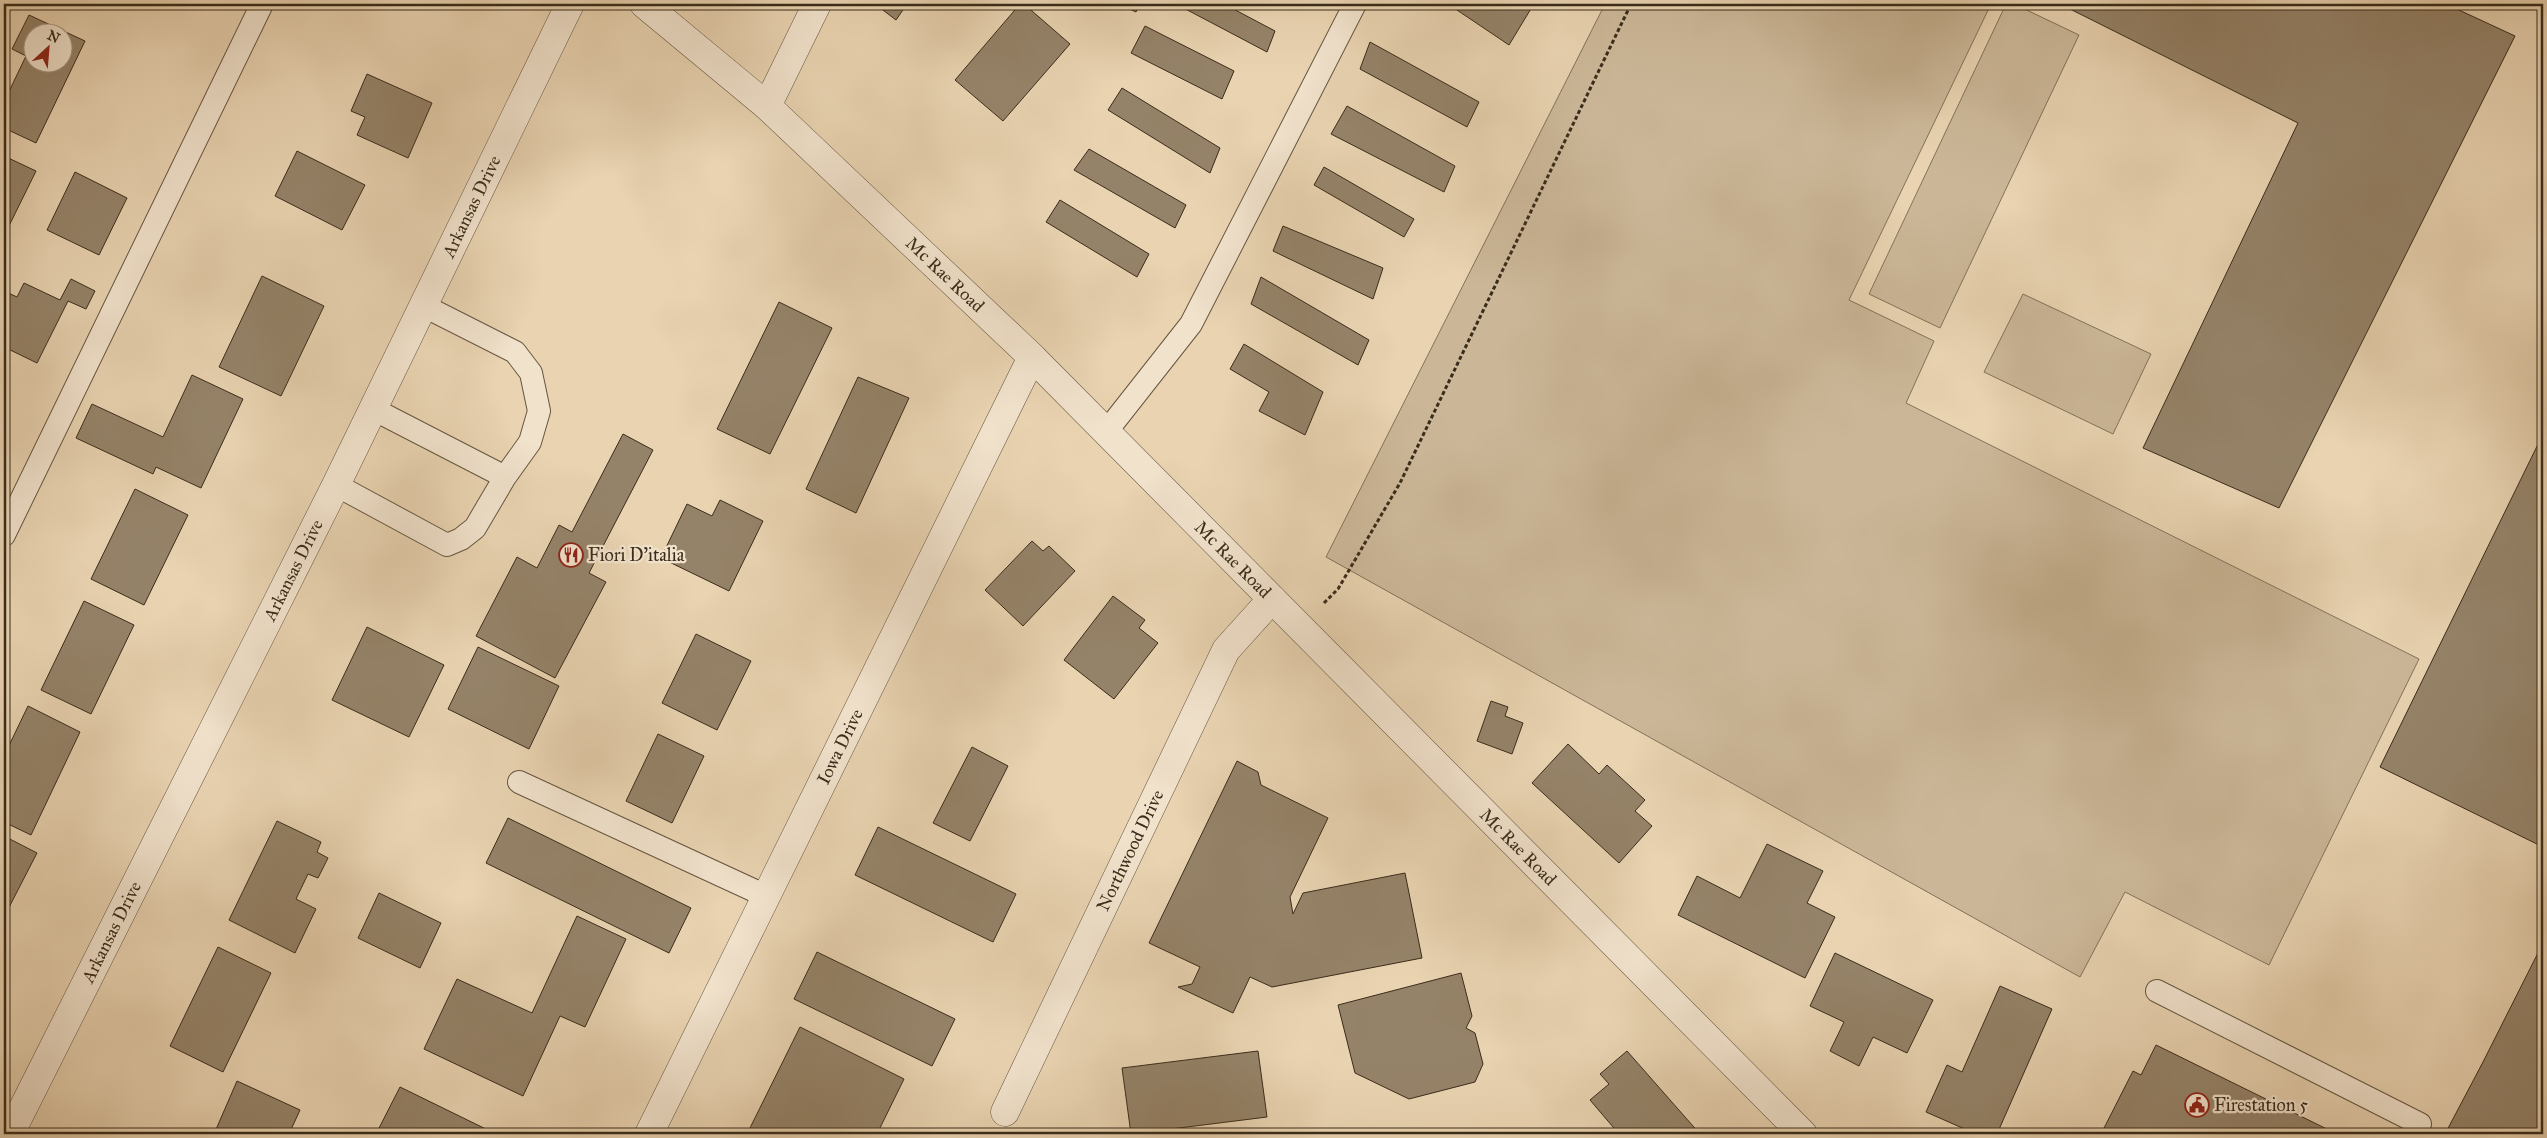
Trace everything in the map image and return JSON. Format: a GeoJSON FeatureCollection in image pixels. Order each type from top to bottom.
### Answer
{"type":"FeatureCollection","features":[{"type":"Feature","properties":{"kind":"street","name":"Arkansas Drive"},"geometry":{"type":"LineString","coordinates":[[10,1134],[336,485],[570,4]]}},
{"type":"Feature","properties":{"kind":"street","name":"Mc Rae Road"},"geometry":{"type":"LineString","coordinates":[[644,4],[767,106],[1032,357],[1803,1134]]}},
{"type":"Feature","properties":{"kind":"street"},"geometry":{"type":"LineString","coordinates":[[767,106],[817,4]]}},
{"type":"Feature","properties":{"kind":"street","name":"Iowa Drive"},"geometry":{"type":"LineString","coordinates":[[649,1134],[1032,357]]}},
{"type":"Feature","properties":{"kind":"street","name":"Northwood Drive"},"geometry":{"type":"LineString","coordinates":[[1005,1112],[1226,650],[1272,599]]}},
{"type":"Feature","properties":{"kind":"lane"},"geometry":{"type":"LineString","coordinates":[[4,535],[262,4]]}},
{"type":"Feature","properties":{"kind":"lane"},"geometry":{"type":"LineString","coordinates":[[1106,432],[1191,324],[1355,4]]}},
{"type":"Feature","properties":{"kind":"lane"},"geometry":{"type":"LineString","coordinates":[[336,485],[448,545],[461,539],[475,528],[505,477],[530,442],[539,412],[531,373],[515,352],[424,306]]}},
{"type":"Feature","properties":{"kind":"lane"},"geometry":{"type":"LineString","coordinates":[[373,409],[505,477]]}},
{"type":"Feature","properties":{"kind":"lane"},"geometry":{"type":"LineString","coordinates":[[519,782],[766,896]]}},
{"type":"Feature","properties":{"kind":"lane"},"geometry":{"type":"LineString","coordinates":[[2157,991],[2420,1124],[2415,1134]]}},
{"type":"Feature","properties":{"kind":"path"},"geometry":{"type":"LineString","coordinates":[[1318,610],[1338,589],[1400,483],[1630,4]]}},
{"type":"Feature","properties":{"kind":"shaded area"},"geometry":{"type":"Polygon","coordinates":[[[1605,4],[1991,4],[1849,300],[1934,341],[1906,403],[2419,659],[2269,965],[2125,892],[2080,977],[1326,557],[1605,4]]]}},
{"type":"Feature","properties":{"kind":"shaded area"},"geometry":{"type":"Polygon","coordinates":[[[2006,4],[2014,4],[2079,35],[1940,328],[1869,294],[2006,4]]]}},
{"type":"Feature","properties":{"kind":"shaded area"},"geometry":{"type":"Polygon","coordinates":[[[2023,294],[2151,354],[2113,434],[1984,372],[2023,294]]]}},
{"type":"Feature","properties":{"kind":"building"},"geometry":{"type":"Polygon","coordinates":[[[875,4],[907,4],[896,20],[875,4]]]}},
{"type":"Feature","properties":{"kind":"building"},"geometry":{"type":"Polygon","coordinates":[[[1020,4],[1024,4],[1070,44],[1003,121],[955,80],[1020,4]]]}},
{"type":"Feature","properties":{"kind":"building"},"geometry":{"type":"Polygon","coordinates":[[[1119,4],[1140,4],[1136,12],[1119,4]]]}},
{"type":"Feature","properties":{"kind":"building"},"geometry":{"type":"Polygon","coordinates":[[[1176,4],[1224,4],[1275,31],[1267,52],[1176,4]]]}},
{"type":"Feature","properties":{"kind":"building"},"geometry":{"type":"Polygon","coordinates":[[[1448,4],[1528,4],[1532,7],[1509,45],[1448,4]]]}},
{"type":"Feature","properties":{"kind":"building"},"geometry":{"type":"Polygon","coordinates":[[[2060,4],[2446,4],[2515,36],[2279,508],[2143,448],[2298,123],[2060,4]]]}},
{"type":"Feature","properties":{"kind":"building"},"geometry":{"type":"Polygon","coordinates":[[[29,15],[44,22],[26,22],[29,15]]]}},
{"type":"Feature","properties":{"kind":"building"},"geometry":{"type":"Polygon","coordinates":[[[1145,26],[1234,71],[1222,99],[1131,53],[1145,26]]]}},
{"type":"Feature","properties":{"kind":"building"},"geometry":{"type":"Polygon","coordinates":[[[22,29],[22,54],[12,49],[22,29]]]}},
{"type":"Feature","properties":{"kind":"building"},"geometry":{"type":"Polygon","coordinates":[[[72,35],[85,41],[72,68],[72,35]]]}},
{"type":"Feature","properties":{"kind":"building"},"geometry":{"type":"Polygon","coordinates":[[[1370,42],[1479,102],[1467,127],[1360,69],[1370,42]]]}},
{"type":"Feature","properties":{"kind":"building"},"geometry":{"type":"Polygon","coordinates":[[[22,64],[22,72],[70,72],[36,143],[4,128],[4,102],[22,64]]]}},
{"type":"Feature","properties":{"kind":"building"},"geometry":{"type":"Polygon","coordinates":[[[367,74],[432,103],[408,158],[357,135],[365,117],[351,111],[367,74]]]}},
{"type":"Feature","properties":{"kind":"building"},"geometry":{"type":"Polygon","coordinates":[[[1122,88],[1220,148],[1210,173],[1108,110],[1122,88]]]}},
{"type":"Feature","properties":{"kind":"building"},"geometry":{"type":"Polygon","coordinates":[[[1347,106],[1455,166],[1444,192],[1331,134],[1347,106]]]}},
{"type":"Feature","properties":{"kind":"building"},"geometry":{"type":"Polygon","coordinates":[[[1089,149],[1186,205],[1175,228],[1074,170],[1089,149]]]}},
{"type":"Feature","properties":{"kind":"building"},"geometry":{"type":"Polygon","coordinates":[[[297,151],[365,185],[342,230],[275,196],[297,151]]]}},
{"type":"Feature","properties":{"kind":"building"},"geometry":{"type":"Polygon","coordinates":[[[4,156],[36,171],[4,236],[4,156]]]}},
{"type":"Feature","properties":{"kind":"building"},"geometry":{"type":"Polygon","coordinates":[[[1324,167],[1414,219],[1404,237],[1314,185],[1324,167]]]}},
{"type":"Feature","properties":{"kind":"building"},"geometry":{"type":"Polygon","coordinates":[[[75,172],[127,198],[99,255],[47,230],[75,172]]]}},
{"type":"Feature","properties":{"kind":"building"},"geometry":{"type":"Polygon","coordinates":[[[1060,200],[1149,254],[1137,277],[1046,222],[1060,200]]]}},
{"type":"Feature","properties":{"kind":"building"},"geometry":{"type":"Polygon","coordinates":[[[1283,226],[1383,268],[1373,299],[1273,251],[1283,226]]]}},
{"type":"Feature","properties":{"kind":"building"},"geometry":{"type":"Polygon","coordinates":[[[262,276],[324,306],[281,396],[219,367],[262,276]]]}},
{"type":"Feature","properties":{"kind":"building"},"geometry":{"type":"Polygon","coordinates":[[[1261,277],[1369,340],[1358,365],[1251,304],[1261,277]]]}},
{"type":"Feature","properties":{"kind":"building"},"geometry":{"type":"Polygon","coordinates":[[[71,279],[95,291],[86,309],[68,301],[37,363],[4,347],[4,291],[17,297],[24,283],[60,300],[71,279]]]}},
{"type":"Feature","properties":{"kind":"building"},"geometry":{"type":"Polygon","coordinates":[[[779,302],[832,328],[770,454],[717,429],[779,302]]]}},
{"type":"Feature","properties":{"kind":"building"},"geometry":{"type":"Polygon","coordinates":[[[1244,344],[1323,392],[1305,435],[1259,411],[1269,392],[1230,369],[1244,344]]]}},
{"type":"Feature","properties":{"kind":"building"},"geometry":{"type":"Polygon","coordinates":[[[192,375],[243,399],[201,488],[156,467],[153,474],[76,438],[92,404],[163,437],[192,375]]]}},
{"type":"Feature","properties":{"kind":"building"},"geometry":{"type":"Polygon","coordinates":[[[858,377],[909,398],[856,513],[806,489],[858,377]]]}},
{"type":"Feature","properties":{"kind":"building","name":"Fiori D'italia"},"geometry":{"type":"Polygon","coordinates":[[[623,434],[653,450],[589,573],[606,582],[555,678],[476,636],[517,557],[537,568],[559,525],[572,532],[623,434]]]}},
{"type":"Feature","properties":{"kind":"building"},"geometry":{"type":"Polygon","coordinates":[[[2543,434],[2543,847],[2380,767],[2543,434]]]}},
{"type":"Feature","properties":{"kind":"building"},"geometry":{"type":"Polygon","coordinates":[[[135,489],[188,515],[144,605],[91,579],[135,489]]]}},
{"type":"Feature","properties":{"kind":"building"},"geometry":{"type":"Polygon","coordinates":[[[720,500],[763,521],[729,591],[661,558],[687,504],[712,516],[720,500]]]}},
{"type":"Feature","properties":{"kind":"building"},"geometry":{"type":"Polygon","coordinates":[[[1032,541],[1043,551],[1049,546],[1075,571],[1023,626],[985,590],[1032,541]]]}},
{"type":"Feature","properties":{"kind":"building"},"geometry":{"type":"Polygon","coordinates":[[[1113,596],[1145,620],[1139,628],[1158,643],[1114,699],[1064,660],[1113,596]]]}},
{"type":"Feature","properties":{"kind":"building"},"geometry":{"type":"Polygon","coordinates":[[[84,601],[134,625],[91,714],[41,690],[84,601]]]}},
{"type":"Feature","properties":{"kind":"building"},"geometry":{"type":"Polygon","coordinates":[[[367,627],[444,665],[409,737],[332,700],[367,627]]]}},
{"type":"Feature","properties":{"kind":"building"},"geometry":{"type":"Polygon","coordinates":[[[696,634],[751,661],[717,730],[662,703],[696,634]]]}},
{"type":"Feature","properties":{"kind":"building"},"geometry":{"type":"Polygon","coordinates":[[[478,647],[559,686],[529,749],[448,709],[478,647]]]}},
{"type":"Feature","properties":{"kind":"building"},"geometry":{"type":"Polygon","coordinates":[[[1491,701],[1508,707],[1505,716],[1523,723],[1512,754],[1477,741],[1491,701]]]}},
{"type":"Feature","properties":{"kind":"building"},"geometry":{"type":"Polygon","coordinates":[[[28,706],[80,732],[31,835],[4,822],[4,756],[28,706]]]}},
{"type":"Feature","properties":{"kind":"building"},"geometry":{"type":"Polygon","coordinates":[[[658,734],[704,756],[672,823],[626,801],[658,734]]]}},
{"type":"Feature","properties":{"kind":"building"},"geometry":{"type":"Polygon","coordinates":[[[1568,744],[1599,774],[1607,765],[1645,800],[1635,811],[1652,826],[1619,863],[1532,783],[1568,744]]]}},
{"type":"Feature","properties":{"kind":"building"},"geometry":{"type":"Polygon","coordinates":[[[972,747],[1008,766],[970,841],[933,823],[972,747]]]}},
{"type":"Feature","properties":{"kind":"building"},"geometry":{"type":"Polygon","coordinates":[[[1237,761],[1258,772],[1261,785],[1328,818],[1290,897],[1293,914],[1303,893],[1405,873],[1422,958],[1272,987],[1250,977],[1233,1013],[1178,987],[1192,984],[1200,967],[1149,943],[1237,761]]]}},
{"type":"Feature","properties":{"kind":"building"},"geometry":{"type":"Polygon","coordinates":[[[508,818],[691,908],[669,953],[486,863],[508,818]]]}},
{"type":"Feature","properties":{"kind":"building"},"geometry":{"type":"Polygon","coordinates":[[[277,821],[321,842],[317,852],[328,858],[318,878],[308,874],[296,899],[316,909],[295,953],[229,920],[277,821]]]}},
{"type":"Feature","properties":{"kind":"building"},"geometry":{"type":"Polygon","coordinates":[[[878,827],[1016,894],[993,942],[855,875],[878,827]]]}},
{"type":"Feature","properties":{"kind":"building"},"geometry":{"type":"Polygon","coordinates":[[[4,836],[37,853],[4,917],[4,836]]]}},
{"type":"Feature","properties":{"kind":"building"},"geometry":{"type":"Polygon","coordinates":[[[1767,844],[1823,871],[1807,903],[1835,917],[1805,978],[1678,915],[1697,876],[1740,898],[1767,844]]]}},
{"type":"Feature","properties":{"kind":"building"},"geometry":{"type":"Polygon","coordinates":[[[379,893],[441,923],[420,968],[358,938],[379,893]]]}},
{"type":"Feature","properties":{"kind":"building"},"geometry":{"type":"Polygon","coordinates":[[[577,916],[626,939],[585,1027],[560,1016],[523,1096],[424,1049],[457,979],[532,1013],[577,916]]]}},
{"type":"Feature","properties":{"kind":"building"},"geometry":{"type":"Polygon","coordinates":[[[2543,943],[2543,1134],[2445,1134],[2483,1062],[2543,943]]]}},
{"type":"Feature","properties":{"kind":"building"},"geometry":{"type":"Polygon","coordinates":[[[218,947],[271,973],[223,1072],[170,1046],[218,947]]]}},
{"type":"Feature","properties":{"kind":"building"},"geometry":{"type":"Polygon","coordinates":[[[817,952],[955,1019],[932,1066],[794,999],[817,952]]]}},
{"type":"Feature","properties":{"kind":"building"},"geometry":{"type":"Polygon","coordinates":[[[1835,953],[1933,1000],[1907,1053],[1873,1037],[1859,1066],[1830,1051],[1844,1022],[1810,1006],[1835,953]]]}},
{"type":"Feature","properties":{"kind":"building"},"geometry":{"type":"Polygon","coordinates":[[[1461,973],[1472,1016],[1466,1028],[1475,1033],[1483,1064],[1475,1082],[1409,1099],[1355,1073],[1338,1005],[1461,973]]]}},
{"type":"Feature","properties":{"kind":"building"},"geometry":{"type":"Polygon","coordinates":[[[2000,986],[2052,1009],[1997,1134],[1976,1134],[1926,1112],[1947,1065],[1962,1072],[2000,986]]]}},
{"type":"Feature","properties":{"kind":"building"},"geometry":{"type":"Polygon","coordinates":[[[800,1027],[904,1079],[877,1134],[747,1134],[800,1027]]]}},
{"type":"Feature","properties":{"kind":"building","name":"Firestation 5"},"geometry":{"type":"Polygon","coordinates":[[[2156,1045],[2337,1134],[2101,1134],[2133,1071],[2141,1075],[2156,1045]]]}},
{"type":"Feature","properties":{"kind":"building"},"geometry":{"type":"Polygon","coordinates":[[[1258,1051],[1267,1117],[1131,1134],[1122,1068],[1258,1051]]]}},
{"type":"Feature","properties":{"kind":"building"},"geometry":{"type":"Polygon","coordinates":[[[1627,1051],[1700,1134],[1619,1134],[1590,1100],[1609,1084],[1600,1074],[1627,1051]]]}},
{"type":"Feature","properties":{"kind":"building"},"geometry":{"type":"Polygon","coordinates":[[[237,1081],[300,1110],[289,1134],[214,1134],[237,1081]]]}},
{"type":"Feature","properties":{"kind":"building"},"geometry":{"type":"Polygon","coordinates":[[[400,1087],[496,1134],[376,1134],[400,1087]]]}},
{"type":"Feature","properties":{"kind":"place","name":"Fiori D'italia"},"geometry":{"type":"Point","coordinates":[571,555]}},
{"type":"Feature","properties":{"kind":"place","name":"Firestation 5"},"geometry":{"type":"Point","coordinates":[2197,1105]}}]}
